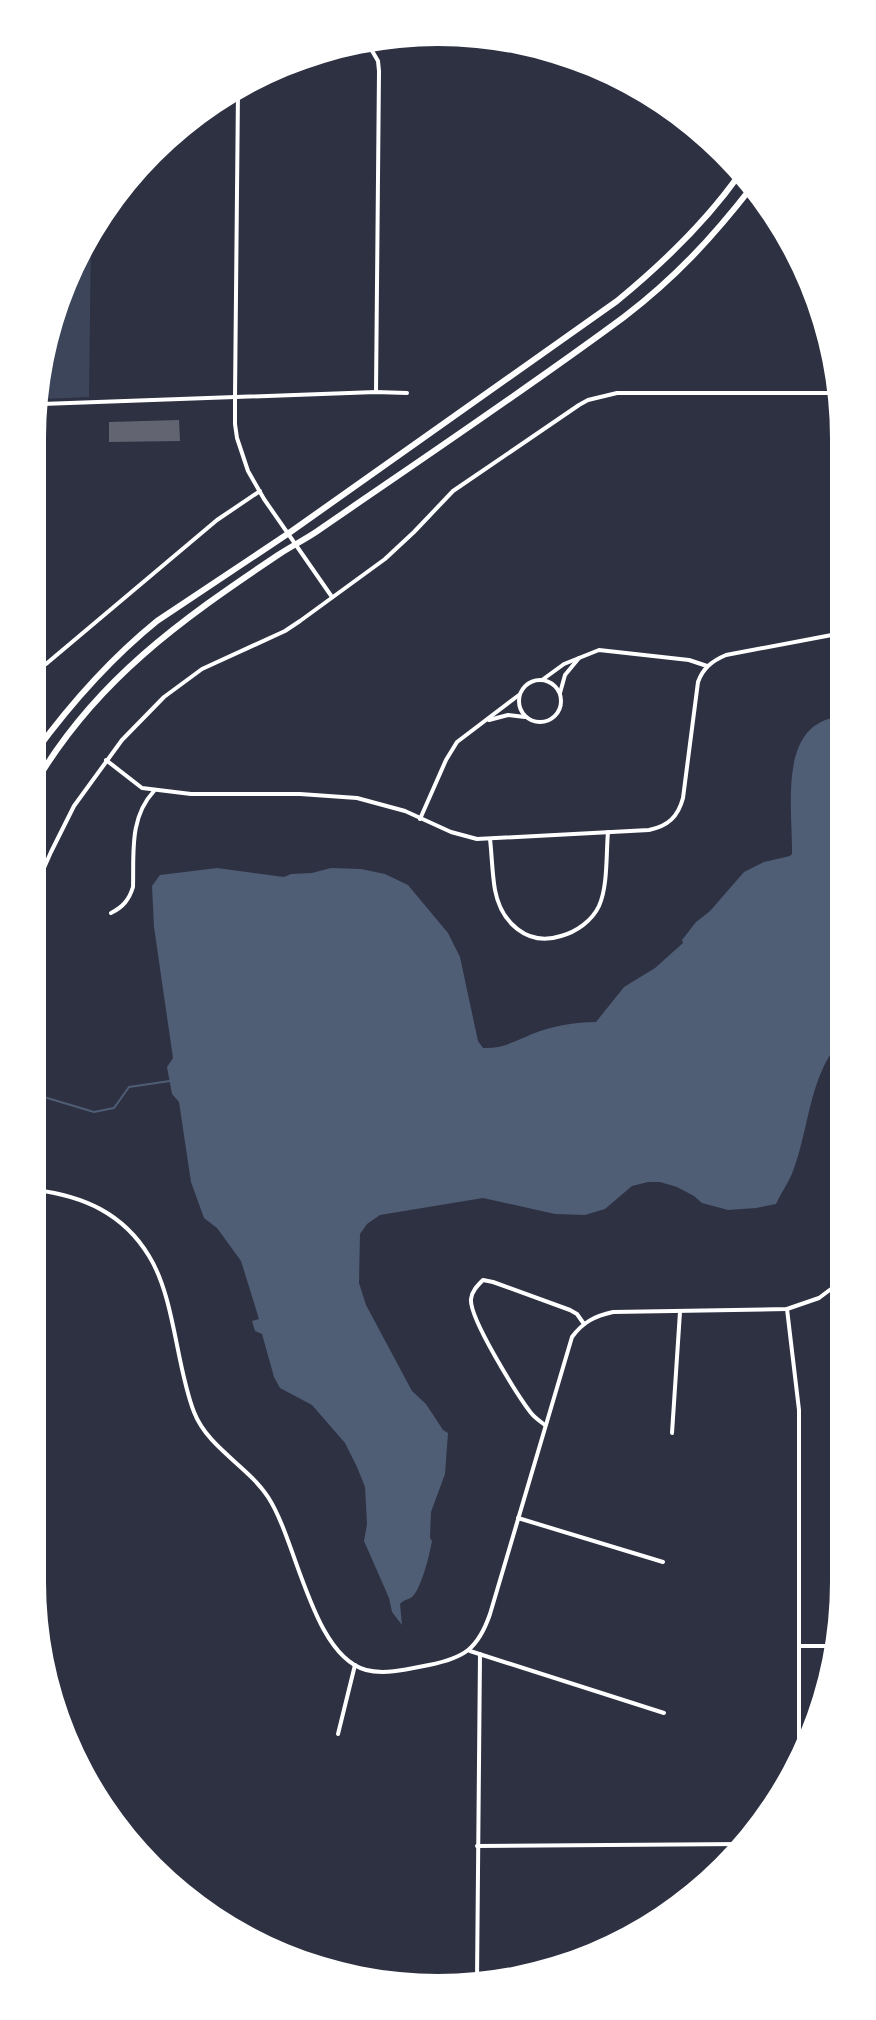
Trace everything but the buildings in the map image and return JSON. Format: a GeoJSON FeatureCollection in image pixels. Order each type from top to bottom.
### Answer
{"type":"FeatureCollection","features":[{"type":"Feature","properties":{"kind":"highway"},"geometry":{"type":"LineString","coordinates":[[46,738],[76,698],[137,637],[157,621],[289,533],[617,301],[653,271],[697,227],[734,182]]}},
{"type":"Feature","properties":{"kind":"highway"},"geometry":{"type":"LineString","coordinates":[[46,767],[69,732],[135,659],[227,590],[591,341],[654,294],[705,245],[746,196]]}},
{"type":"Feature","properties":{"kind":"street"},"geometry":{"type":"LineString","coordinates":[[373,52],[378,61],[379,71],[376,392]]}},
{"type":"Feature","properties":{"kind":"street"},"geometry":{"type":"LineString","coordinates":[[238,101],[235,397],[237,438],[248,471],[332,597]]}},
{"type":"Feature","properties":{"kind":"street"},"geometry":{"type":"LineString","coordinates":[[48,404],[376,392],[407,393]]}},
{"type":"Feature","properties":{"kind":"street"},"geometry":{"type":"LineString","coordinates":[[46,863],[74,806],[106,760],[145,715],[186,679],[223,658],[285,631],[385,559],[453,491],[588,400],[617,393],[827,393]]}},
{"type":"Feature","properties":{"kind":"street"},"geometry":{"type":"LineString","coordinates":[[46,664],[217,520],[260,491]]}},
{"type":"Feature","properties":{"kind":"street"},"geometry":{"type":"LineString","coordinates":[[106,760],[142,788],[191,794],[300,794],[357,798],[405,811],[462,836],[490,839],[658,828],[676,816],[683,798],[698,682],[707,666],[726,655],[830,635]]}},
{"type":"Feature","properties":{"kind":"street"},"geometry":{"type":"LineString","coordinates":[[420,819],[450,751],[457,742],[519,695],[529,683],[542,680],[564,664],[599,650],[610,650],[689,660],[707,666]]}},
{"type":"Feature","properties":{"kind":"street"},"geometry":{"type":"LineString","coordinates":[[488,720],[508,716],[525,717],[538,723],[550,720],[561,708],[560,694],[565,675],[579,657]]}},
{"type":"Feature","properties":{"kind":"street"},"geometry":{"type":"LineString","coordinates":[[542,680],[554,686],[560,694]]}},
{"type":"Feature","properties":{"kind":"street"},"geometry":{"type":"LineString","coordinates":[[519,695],[519,706],[525,717]]}},
{"type":"Feature","properties":{"kind":"street"},"geometry":{"type":"LineString","coordinates":[[111,914],[120,909],[130,897],[133,887],[137,819],[147,798],[155,790]]}},
{"type":"Feature","properties":{"kind":"street"},"geometry":{"type":"LineString","coordinates":[[490,839],[495,890],[507,918],[526,935],[538,939],[552,939],[574,931],[586,923],[600,903],[608,832]]}},
{"type":"Feature","properties":{"kind":"street"},"geometry":{"type":"LineString","coordinates":[[46,1192],[74,1197],[101,1209],[127,1230],[149,1255],[163,1288],[191,1403],[201,1426],[260,1485],[268,1497],[327,1637],[339,1653],[365,1670],[388,1671],[439,1663],[469,1650],[479,1640],[485,1629],[572,1337],[584,1324],[601,1315],[613,1312],[787,1309],[819,1299],[830,1290]]}},
{"type":"Feature","properties":{"kind":"street"},"geometry":{"type":"LineString","coordinates":[[545,1425],[532,1415],[493,1351],[477,1323],[471,1298],[476,1287],[483,1280],[493,1282],[570,1310],[584,1324]]}},
{"type":"Feature","properties":{"kind":"street"},"geometry":{"type":"LineString","coordinates":[[787,1309],[800,1410],[799,1734]]}},
{"type":"Feature","properties":{"kind":"street"},"geometry":{"type":"LineString","coordinates":[[672,1433],[680,1312]]}},
{"type":"Feature","properties":{"kind":"street"},"geometry":{"type":"LineString","coordinates":[[518,1518],[663,1562]]}},
{"type":"Feature","properties":{"kind":"street"},"geometry":{"type":"LineString","coordinates":[[799,1646],[824,1646]]}},
{"type":"Feature","properties":{"kind":"street"},"geometry":{"type":"LineString","coordinates":[[469,1650],[664,1713]]}},
{"type":"Feature","properties":{"kind":"street"},"geometry":{"type":"LineString","coordinates":[[477,1971],[480,1654]]}},
{"type":"Feature","properties":{"kind":"street"},"geometry":{"type":"LineString","coordinates":[[338,1734],[355,1665]]}},
{"type":"Feature","properties":{"kind":"street"},"geometry":{"type":"LineString","coordinates":[[477,1846],[728,1844]]}},
{"type":"Feature","properties":{"kind":"shaded area"},"geometry":{"type":"Polygon","coordinates":[[[91,258],[89,397],[49,399],[54,362],[67,312],[91,258]]]}},
{"type":"Feature","properties":{"kind":"shaded area"},"geometry":{"type":"Polygon","coordinates":[[[830,720],[830,1055],[815,1088],[793,1171],[776,1204],[728,1210],[702,1203],[677,1187],[660,1182],[648,1182],[632,1186],[605,1209],[585,1215],[555,1214],[483,1198],[380,1215],[367,1224],[360,1234],[359,1283],[366,1305],[412,1391],[426,1404],[443,1430],[448,1433],[445,1474],[431,1512],[430,1538],[432,1541],[429,1554],[422,1579],[415,1593],[400,1604],[402,1625],[392,1612],[389,1598],[364,1541],[367,1524],[365,1487],[357,1467],[345,1443],[312,1405],[280,1388],[274,1377],[262,1334],[255,1331],[252,1321],[259,1319],[241,1261],[217,1228],[204,1218],[191,1182],[179,1102],[172,1094],[167,1067],[173,1058],[154,927],[152,886],[160,875],[217,868],[284,877],[331,868],[361,869],[385,874],[408,885],[448,933],[460,957],[478,1041],[483,1048],[502,1046],[540,1031],[572,1024],[596,1022],[624,987],[655,968],[683,943],[682,940],[696,922],[710,911],[744,872],[764,862],[792,854],[792,772],[805,736],[818,724],[830,720]]]}},
{"type":"Feature","properties":{"kind":"waterway"},"geometry":{"type":"LineString","coordinates":[[46,1098],[94,1112],[114,1108],[129,1087],[170,1081]]}}]}
